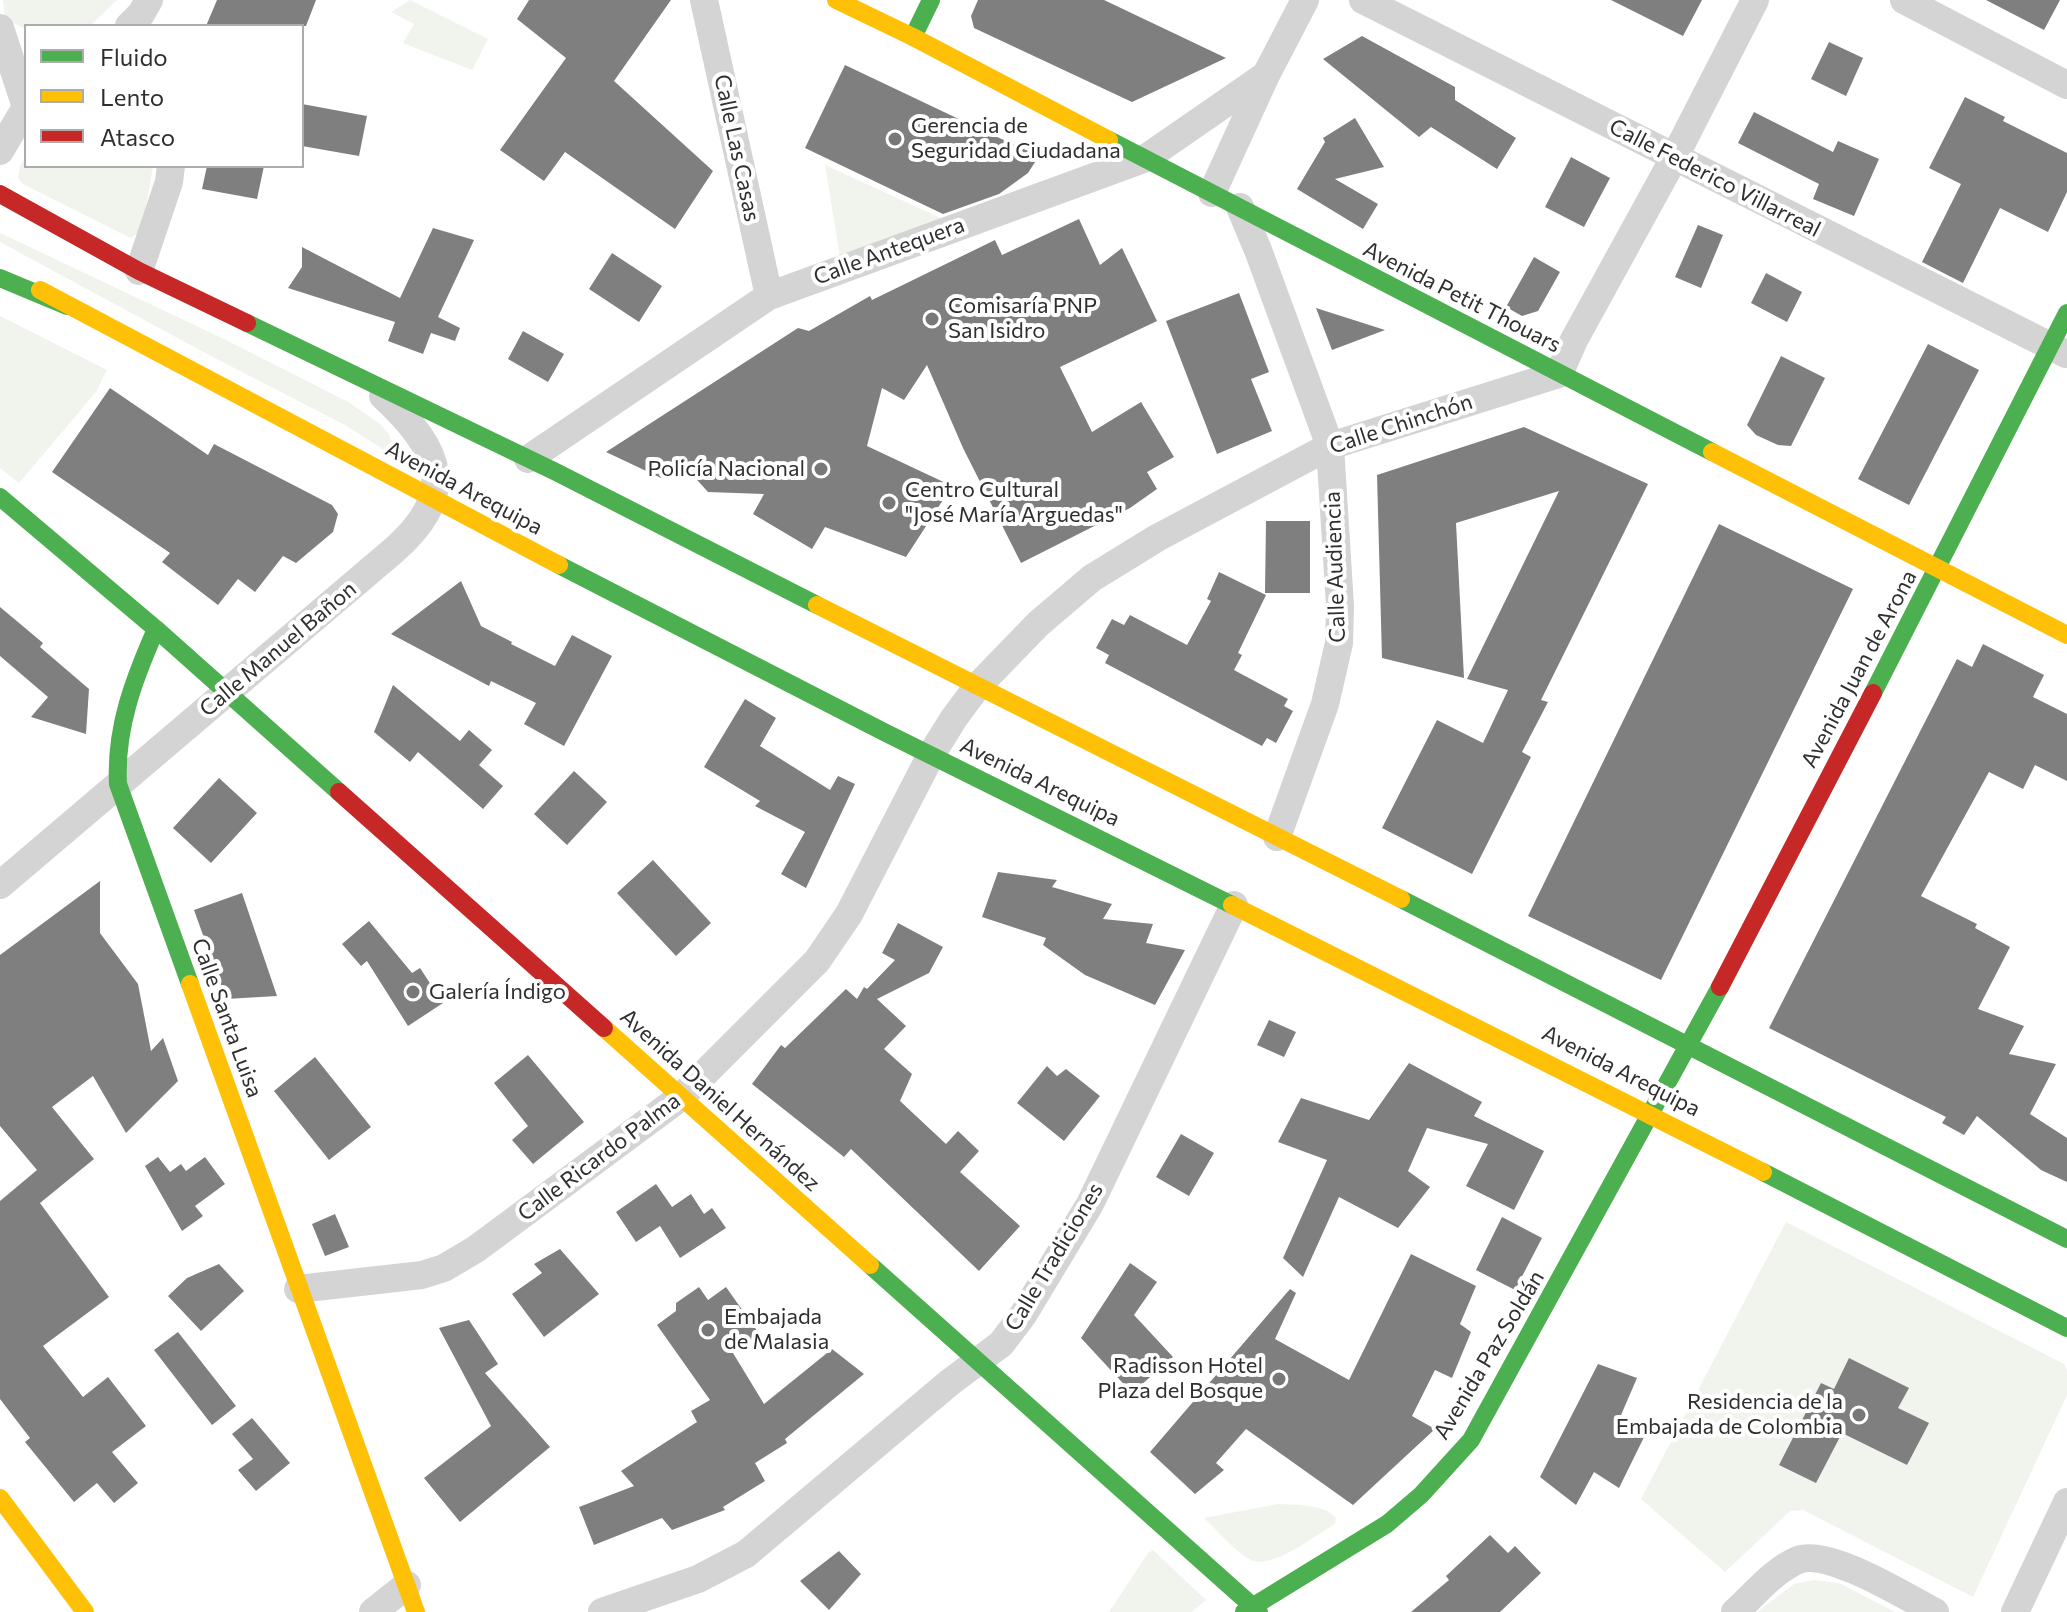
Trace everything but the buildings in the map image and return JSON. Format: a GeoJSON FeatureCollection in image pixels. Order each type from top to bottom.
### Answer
{"type":"FeatureCollection","features":[{"type":"Feature","properties":{"kind":"main road","name":"Avenida Petit Thouars"},"geometry":{"type":"LineString","coordinates":[[836,0],[913,37],[2067,635]]}},
{"type":"Feature","properties":{"kind":"main road"},"geometry":{"type":"LineString","coordinates":[[913,37],[931,0]]}},
{"type":"Feature","properties":{"kind":"main road"},"geometry":{"type":"LineString","coordinates":[[0,194],[139,271],[528,459],[2067,1239]]}},
{"type":"Feature","properties":{"kind":"main road","name":"Avenida Arequipa"},"geometry":{"type":"LineString","coordinates":[[0,265],[67,306],[434,500],[931,755],[1652,1115],[2067,1328]]}},
{"type":"Feature","properties":{"kind":"main road"},"geometry":{"type":"LineString","coordinates":[[0,278],[67,306]]}},
{"type":"Feature","properties":{"kind":"main road","name":"Avenida Juan de Arona"},"geometry":{"type":"LineString","coordinates":[[1689,1045],[1937,570],[2058,351],[2067,313]]}},
{"type":"Feature","properties":{"kind":"main road"},"geometry":{"type":"LineString","coordinates":[[0,497],[156,629]]}},
{"type":"Feature","properties":{"kind":"main road","name":"Avenida Daniel Hernández"},"geometry":{"type":"LineString","coordinates":[[156,629],[1252,1610]]}},
{"type":"Feature","properties":{"kind":"main road","name":"Calle Santa Luisa"},"geometry":{"type":"LineString","coordinates":[[156,629],[136,674],[121,733],[116,764],[118,784],[416,1612]]}},
{"type":"Feature","properties":{"kind":"main road","name":"Avenida Paz Soldán"},"geometry":{"type":"LineString","coordinates":[[1252,1610],[1385,1525],[1435,1482],[1471,1440],[1689,1045]]}},
{"type":"Feature","properties":{"kind":"main road"},"geometry":{"type":"LineString","coordinates":[[0,1498],[85,1612]]}},
{"type":"Feature","properties":{"kind":"street","name":"Calle Las Casas"},"geometry":{"type":"LineString","coordinates":[[704,0],[769,296]]}},
{"type":"Feature","properties":{"kind":"street"},"geometry":{"type":"LineString","coordinates":[[1212,193],[1266,75],[1305,0]]}},
{"type":"Feature","properties":{"kind":"street","name":"Calle Federico Villarreal"},"geometry":{"type":"LineString","coordinates":[[1363,0],[2058,351]]}},
{"type":"Feature","properties":{"kind":"street"},"geometry":{"type":"LineString","coordinates":[[1559,374],[1574,340],[1674,158],[1755,0]]}},
{"type":"Feature","properties":{"kind":"street"},"geometry":{"type":"LineString","coordinates":[[1904,0],[2067,85]]}},
{"type":"Feature","properties":{"kind":"street"},"geometry":{"type":"LineString","coordinates":[[0,28],[24,101]]}},
{"type":"Feature","properties":{"kind":"street","name":"Calle Antequera"},"geometry":{"type":"LineString","coordinates":[[528,459],[769,296],[1146,158],[1266,75]]}},
{"type":"Feature","properties":{"kind":"street"},"geometry":{"type":"LineString","coordinates":[[0,151],[24,110]]}},
{"type":"Feature","properties":{"kind":"street"},"geometry":{"type":"LineString","coordinates":[[139,271],[154,231],[170,168]]}},
{"type":"Feature","properties":{"kind":"street","name":"Calle Audiencia"},"geometry":{"type":"LineString","coordinates":[[1240,207],[1330,446],[1340,606],[1339,643],[1325,704],[1277,837]]}},
{"type":"Feature","properties":{"kind":"street","name":"Calle Chinchón"},"geometry":{"type":"LineString","coordinates":[[931,755],[977,687],[1038,624],[1092,578],[1157,538],[1330,446],[1559,374]]}},
{"type":"Feature","properties":{"kind":"street"},"geometry":{"type":"LineString","coordinates":[[365,380],[401,413],[426,448],[435,473],[434,500]]}},
{"type":"Feature","properties":{"kind":"street","name":"Calle Manuel Bañon"},"geometry":{"type":"LineString","coordinates":[[0,885],[403,543],[424,520],[434,500]]}},
{"type":"Feature","properties":{"kind":"street","name":"Calle Ricardo Palma"},"geometry":{"type":"LineString","coordinates":[[298,1289],[422,1275],[444,1268],[476,1249],[681,1097],[829,945],[867,883],[931,755]]}},
{"type":"Feature","properties":{"kind":"street","name":"Calle Tradiciones"},"geometry":{"type":"LineString","coordinates":[[602,1612],[698,1579],[746,1554],[1001,1344],[1023,1315],[1090,1204],[1234,905]]}},
{"type":"Feature","properties":{"kind":"street"},"geometry":{"type":"LineString","coordinates":[[2015,1612],[2067,1502]]}},
{"type":"Feature","properties":{"kind":"street"},"geometry":{"type":"LineString","coordinates":[[1735,1612],[1786,1567],[1811,1557],[1840,1564],[1935,1612]]}},
{"type":"Feature","properties":{"kind":"street"},"geometry":{"type":"LineString","coordinates":[[373,1612],[407,1585]]}},
{"type":"Feature","properties":{"kind":"shaded area"},"geometry":{"type":"Polygon","coordinates":[[[3,0],[117,0],[92,24],[24,24],[24,28],[5,19],[3,0]]]}},
{"type":"Feature","properties":{"kind":"shaded area"},"geometry":{"type":"Polygon","coordinates":[[[410,0],[488,39],[472,70],[403,43],[414,24],[391,12],[410,0]]]}},
{"type":"Feature","properties":{"kind":"shaded area"},"geometry":{"type":"Polygon","coordinates":[[[24,159],[24,168],[153,168],[142,230],[131,238],[23,184],[18,178],[24,159]]]}},
{"type":"Feature","properties":{"kind":"shaded area"},"geometry":{"type":"Polygon","coordinates":[[[825,165],[945,220],[840,257],[825,165]]]}},
{"type":"Feature","properties":{"kind":"shaded area"},"geometry":{"type":"Polygon","coordinates":[[[0,233],[226,340],[348,402],[379,423],[389,434],[397,458],[345,425],[0,242],[0,233]]]}},
{"type":"Feature","properties":{"kind":"shaded area"},"geometry":{"type":"Polygon","coordinates":[[[0,316],[107,370],[96,392],[19,483],[0,468],[0,316]]]}},
{"type":"Feature","properties":{"kind":"shaded area"},"geometry":{"type":"Polygon","coordinates":[[[1786,1222],[2064,1364],[2067,1395],[1973,1597],[1803,1510],[1790,1511],[1725,1572],[1641,1499],[1786,1222]]]}},
{"type":"Feature","properties":{"kind":"shaded area"},"geometry":{"type":"Polygon","coordinates":[[[1278,1504],[1325,1510],[1336,1518],[1335,1524],[1282,1556],[1260,1562],[1238,1551],[1204,1518],[1278,1504]]]}},
{"type":"Feature","properties":{"kind":"shaded area"},"geometry":{"type":"Polygon","coordinates":[[[1153,1550],[1206,1600],[1192,1612],[1109,1612],[1148,1553],[1153,1550]]]}},
{"type":"Feature","properties":{"kind":"shaded area"},"geometry":{"type":"Polygon","coordinates":[[[1815,1580],[1839,1583],[1895,1612],[1757,1612],[1794,1584],[1815,1580]]]}},
{"type":"Feature","properties":{"kind":"traffic: fast"},"geometry":{"type":"LineString","coordinates":[[913,37],[931,0]]}},
{"type":"Feature","properties":{"kind":"traffic: fast"},"geometry":{"type":"LineString","coordinates":[[1109,140],[1712,452]]}},
{"type":"Feature","properties":{"kind":"traffic: fast"},"geometry":{"type":"LineString","coordinates":[[0,278],[67,306]]}},
{"type":"Feature","properties":{"kind":"traffic: fast"},"geometry":{"type":"LineString","coordinates":[[1873,693],[2067,313]]}},
{"type":"Feature","properties":{"kind":"traffic: fast"},"geometry":{"type":"LineString","coordinates":[[247,323],[556,472],[817,605]]}},
{"type":"Feature","properties":{"kind":"traffic: fast"},"geometry":{"type":"LineString","coordinates":[[0,497],[156,629],[339,792]]}},
{"type":"Feature","properties":{"kind":"traffic: fast"},"geometry":{"type":"LineString","coordinates":[[559,565],[884,732],[1232,905]]}},
{"type":"Feature","properties":{"kind":"traffic: fast"},"geometry":{"type":"LineString","coordinates":[[156,629],[140,666],[123,724],[118,784],[190,984]]}},
{"type":"Feature","properties":{"kind":"traffic: fast"},"geometry":{"type":"LineString","coordinates":[[1401,899],[2067,1239]]}},
{"type":"Feature","properties":{"kind":"traffic: fast"},"geometry":{"type":"LineString","coordinates":[[1244,1612],[1387,1524],[1421,1495],[1471,1440],[1720,987]]}},
{"type":"Feature","properties":{"kind":"traffic: fast"},"geometry":{"type":"LineString","coordinates":[[1763,1172],[2067,1328]]}},
{"type":"Feature","properties":{"kind":"traffic: fast"},"geometry":{"type":"LineString","coordinates":[[870,1265],[1259,1612]]}},
{"type":"Feature","properties":{"kind":"traffic: slow"},"geometry":{"type":"LineString","coordinates":[[836,0],[1109,140]]}},
{"type":"Feature","properties":{"kind":"traffic: slow"},"geometry":{"type":"LineString","coordinates":[[40,290],[559,565]]}},
{"type":"Feature","properties":{"kind":"traffic: slow"},"geometry":{"type":"LineString","coordinates":[[1712,452],[2067,635]]}},
{"type":"Feature","properties":{"kind":"traffic: slow"},"geometry":{"type":"LineString","coordinates":[[817,605],[1401,899]]}},
{"type":"Feature","properties":{"kind":"traffic: slow"},"geometry":{"type":"LineString","coordinates":[[1232,905],[1763,1172]]}},
{"type":"Feature","properties":{"kind":"traffic: slow"},"geometry":{"type":"LineString","coordinates":[[190,984],[416,1612]]}},
{"type":"Feature","properties":{"kind":"traffic: slow"},"geometry":{"type":"LineString","coordinates":[[604,1028],[870,1265]]}},
{"type":"Feature","properties":{"kind":"traffic: slow"},"geometry":{"type":"LineString","coordinates":[[0,1498],[85,1612]]}},
{"type":"Feature","properties":{"kind":"traffic: jam"},"geometry":{"type":"LineString","coordinates":[[0,194],[139,271],[247,323]]}},
{"type":"Feature","properties":{"kind":"traffic: jam"},"geometry":{"type":"LineString","coordinates":[[1720,987],[1873,693]]}},
{"type":"Feature","properties":{"kind":"traffic: jam"},"geometry":{"type":"LineString","coordinates":[[339,792],[604,1028]]}},
{"type":"Feature","properties":{"kind":"place","name":"Gerencia de Seguridad Ciudadana"},"geometry":{"type":"Point","coordinates":[895,139]}},
{"type":"Feature","properties":{"kind":"place","name":"Comisaría PNP San Isidro"},"geometry":{"type":"Point","coordinates":[932,319]}},
{"type":"Feature","properties":{"kind":"place","name":"Policía Nacional"},"geometry":{"type":"Point","coordinates":[821,469]}},
{"type":"Feature","properties":{"kind":"place","name":"Centro Cultural \"José María Arguedas\""},"geometry":{"type":"Point","coordinates":[889,503]}},
{"type":"Feature","properties":{"kind":"place","name":"Galería Índigo"},"geometry":{"type":"Point","coordinates":[413,992]}},
{"type":"Feature","properties":{"kind":"place","name":"Embajada de Malasia"},"geometry":{"type":"Point","coordinates":[708,1330]}},
{"type":"Feature","properties":{"kind":"place","name":"Radisson Hotel Plaza del Bosque"},"geometry":{"type":"Point","coordinates":[1279,1379]}},
{"type":"Feature","properties":{"kind":"place","name":"Residencia de la Embajada de Colombia"},"geometry":{"type":"Point","coordinates":[1859,1415]}}]}
